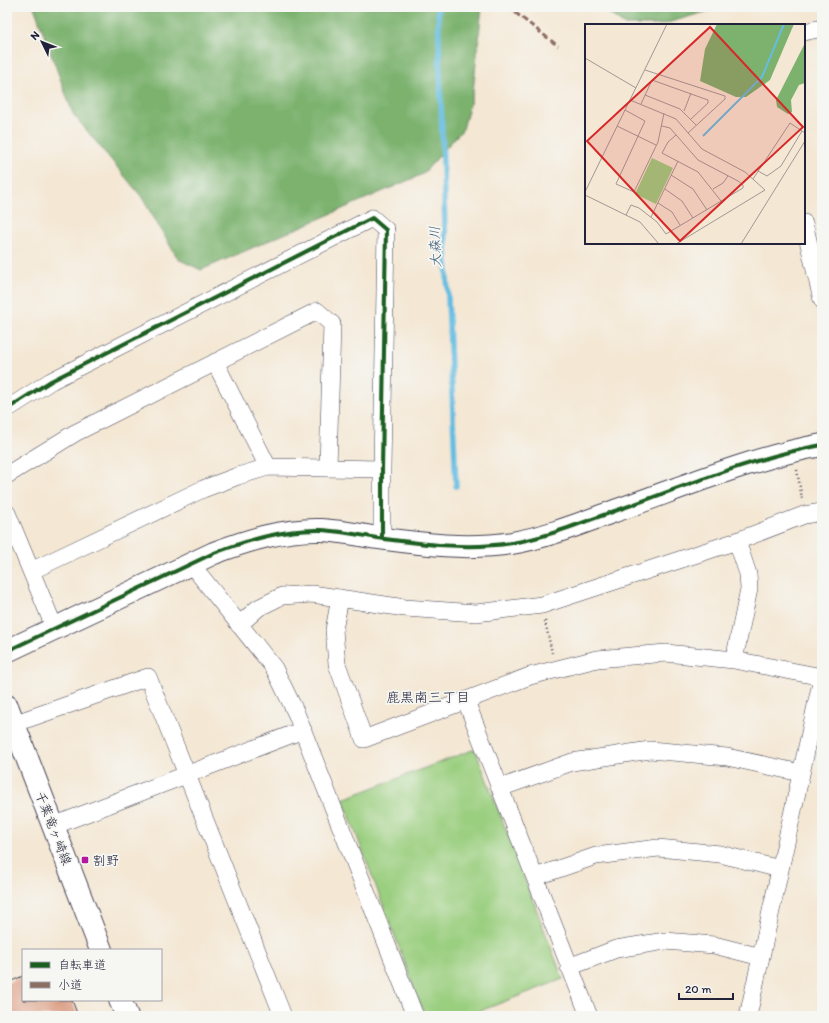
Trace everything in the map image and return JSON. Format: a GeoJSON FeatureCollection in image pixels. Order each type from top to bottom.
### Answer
{"type":"FeatureCollection","features":[{"type":"Feature","properties":{"kind":"street"},"geometry":{"type":"LineString","coordinates":[[805,32],[822,28]]}},
{"type":"Feature","properties":{"kind":"street"},"geometry":{"type":"LineString","coordinates":[[7,409],[51,381],[372,218],[386,230],[382,538]]}},
{"type":"Feature","properties":{"kind":"street"},"geometry":{"type":"LineString","coordinates":[[805,227],[822,300]]}},
{"type":"Feature","properties":{"kind":"street"},"geometry":{"type":"LineString","coordinates":[[7,475],[75,433],[317,311],[332,324],[328,468]]}},
{"type":"Feature","properties":{"kind":"street"},"geometry":{"type":"LineString","coordinates":[[215,362],[268,467]]}},
{"type":"Feature","properties":{"kind":"street"},"geometry":{"type":"LineString","coordinates":[[7,651],[191,564],[243,542],[269,535],[321,530],[426,544],[464,547],[487,546],[539,538],[746,464],[793,450],[822,445]]}},
{"type":"Feature","properties":{"kind":"street"},"geometry":{"type":"LineString","coordinates":[[31,571],[203,489],[268,467],[382,469]]}},
{"type":"Feature","properties":{"kind":"street"},"geometry":{"type":"LineString","coordinates":[[239,625],[258,608],[282,596],[312,594],[405,608],[476,613],[542,605],[737,541],[804,515],[822,512]]}},
{"type":"Feature","properties":{"kind":"street"},"geometry":{"type":"LineString","coordinates":[[7,513],[55,629]]}},
{"type":"Feature","properties":{"kind":"street"},"geometry":{"type":"LineString","coordinates":[[734,660],[749,589],[748,574],[737,541]]}},
{"type":"Feature","properties":{"kind":"street"},"geometry":{"type":"LineString","coordinates":[[191,564],[274,668],[303,730],[415,1016]]}},
{"type":"Feature","properties":{"kind":"street"},"geometry":{"type":"LineString","coordinates":[[340,598],[334,630],[337,664],[364,739],[530,676],[597,659],[666,653],[734,660],[822,678],[748,1016]]}},
{"type":"Feature","properties":{"kind":"street"},"geometry":{"type":"LineString","coordinates":[[10,715],[148,677],[283,1016]]}},
{"type":"Feature","properties":{"kind":"street"},"geometry":{"type":"LineString","coordinates":[[466,701],[589,1016]]}},
{"type":"Feature","properties":{"kind":"street","name":"千葉竜ヶ崎線"},"geometry":{"type":"LineString","coordinates":[[10,715],[101,949]]}},
{"type":"Feature","properties":{"kind":"street"},"geometry":{"type":"LineString","coordinates":[[53,826],[303,730]]}},
{"type":"Feature","properties":{"kind":"street"},"geometry":{"type":"LineString","coordinates":[[500,788],[572,762],[650,750],[727,757],[801,773]]}},
{"type":"Feature","properties":{"kind":"street"},"geometry":{"type":"LineString","coordinates":[[535,877],[596,856],[658,848],[720,854],[780,869]]}},
{"type":"Feature","properties":{"kind":"street"},"geometry":{"type":"LineString","coordinates":[[569,967],[616,949],[665,940],[714,945],[761,957]]}},
{"type":"Feature","properties":{"kind":"street"},"geometry":{"type":"LineString","coordinates":[[120,1001],[127,1016]]}},
{"type":"Feature","properties":{"kind":"path"},"geometry":{"type":"LineString","coordinates":[[793,450],[804,515]]}},
{"type":"Feature","properties":{"kind":"path"},"geometry":{"type":"LineString","coordinates":[[542,605],[556,670]]}},
{"type":"Feature","properties":{"kind":"green space"},"geometry":{"type":"Polygon","coordinates":[[[34,7],[482,7],[473,92],[463,129],[423,174],[201,270],[178,259],[141,196],[73,114],[34,7]]]}},
{"type":"Feature","properties":{"kind":"green space"},"geometry":{"type":"Polygon","coordinates":[[[600,7],[713,7],[712,10],[663,24],[624,24],[600,7]]]}},
{"type":"Feature","properties":{"kind":"green space"},"geometry":{"type":"Polygon","coordinates":[[[475,749],[563,979],[467,1016],[425,1016],[343,799],[475,749]]]}},
{"type":"Feature","properties":{"kind":"building"},"geometry":{"type":"Polygon","coordinates":[[[22,976],[22,1001],[72,1001],[78,1016],[7,1016],[7,983],[22,976]]]}},
{"type":"Feature","properties":{"kind":"waterway","name":"大森川"},"geometry":{"type":"LineString","coordinates":[[438,7],[445,227],[456,486]]}},
{"type":"Feature","properties":{"kind":"marked path"},"geometry":{"type":"LineString","coordinates":[[508,7],[558,46]]}},
{"type":"Feature","properties":{"kind":"cycle path"},"geometry":{"type":"LineString","coordinates":[[7,409],[51,381],[372,218],[386,230],[382,538]]}},
{"type":"Feature","properties":{"kind":"cycle path"},"geometry":{"type":"LineString","coordinates":[[7,651],[214,553],[266,536],[293,531],[321,530],[445,545],[478,546],[512,543],[563,530],[742,466],[822,445]]}},
{"type":"Feature","properties":{"kind":"place","name":"割野"},"geometry":{"type":"Point","coordinates":[85,860]}},
{"type":"Feature","properties":{"kind":"district","name":"鹿黒南三丁目"},"geometry":{"type":"Point","coordinates":[428,697]}}]}
